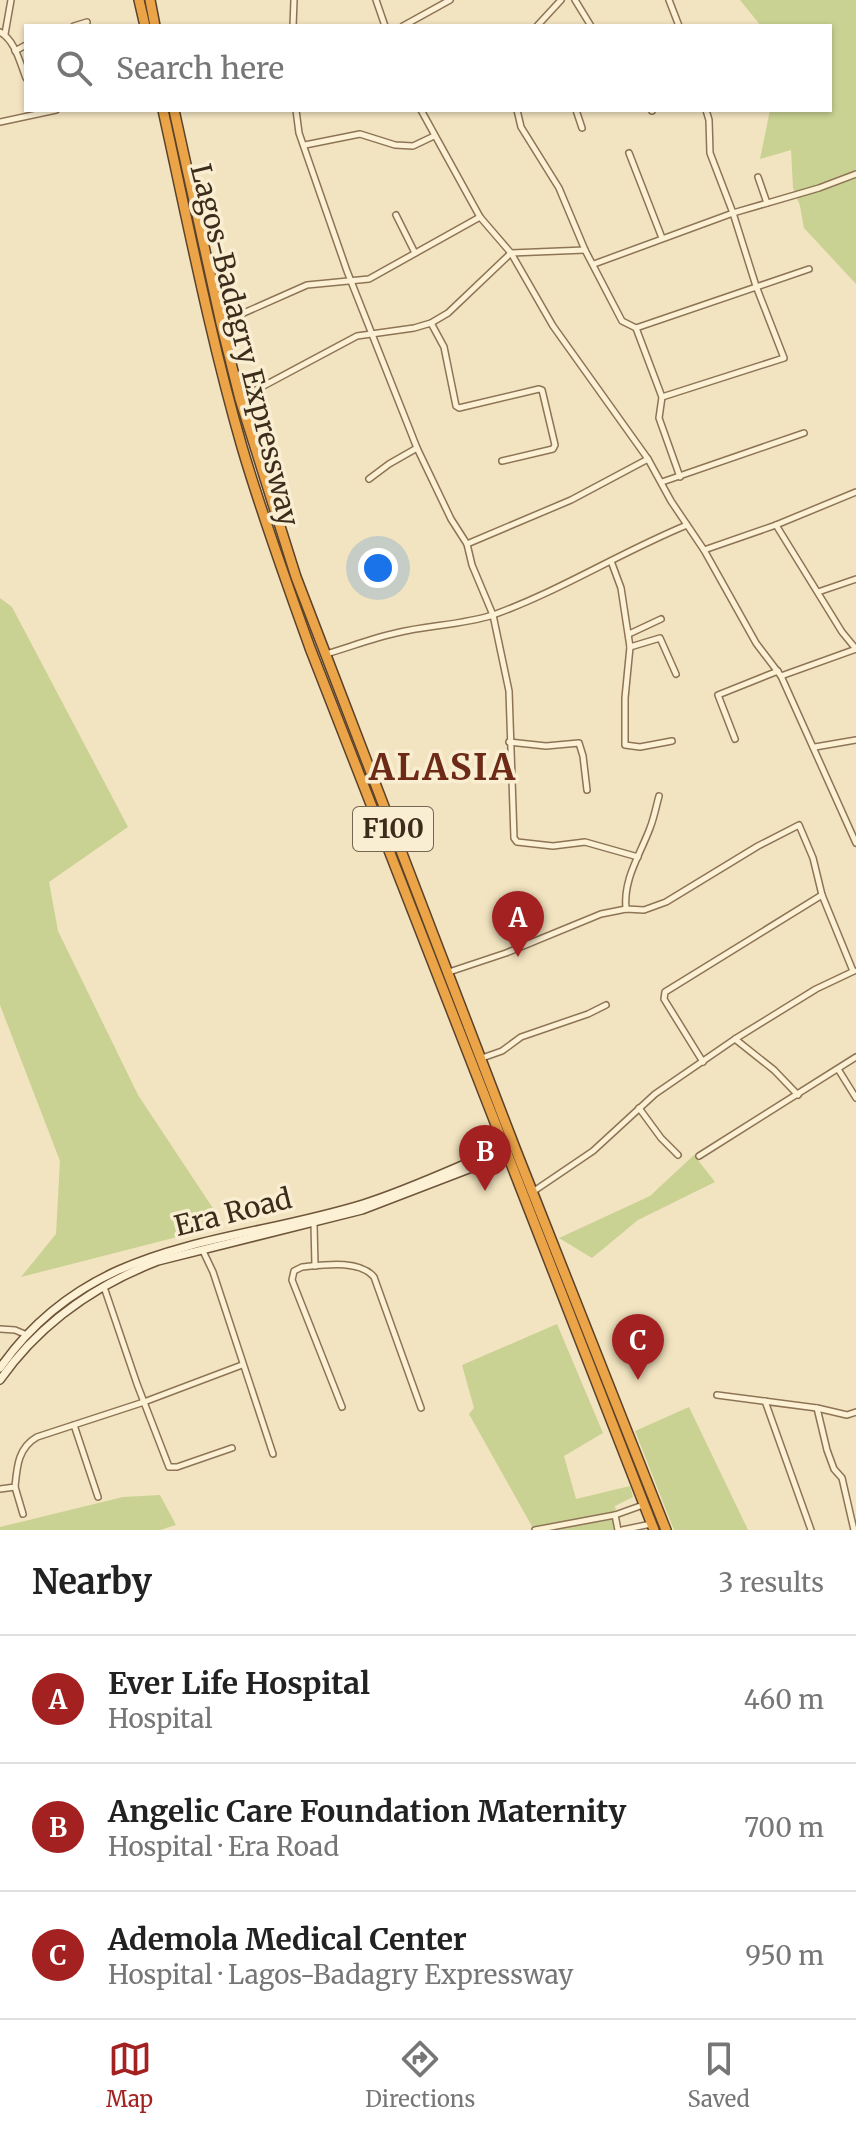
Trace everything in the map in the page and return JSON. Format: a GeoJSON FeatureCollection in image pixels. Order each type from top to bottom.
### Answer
{"type":"FeatureCollection","features":[{"type":"Feature","properties":{"kind":"highway"},"geometry":{"type":"LineString","coordinates":[[139,0],[145,24]]}},
{"type":"Feature","properties":{"kind":"highway"},"geometry":{"type":"LineString","coordinates":[[150,0],[155,24]]}},
{"type":"Feature","properties":{"kind":"highway","name":"Lagos-Badagry Expressway"},"geometry":{"type":"LineString","coordinates":[[163,112],[220,363],[242,446],[275,549],[310,648],[652,1527]]}},
{"type":"Feature","properties":{"kind":"highway","name":"Lagos-Badagry Expressway"},"geometry":{"type":"LineString","coordinates":[[174,112],[240,399],[296,577],[666,1530]]}},
{"type":"Feature","properties":{"kind":"main road"},"geometry":{"type":"LineString","coordinates":[[0,1380],[64,1306],[158,1261],[314,1224],[384,1203],[506,1150]]}},
{"type":"Feature","properties":{"kind":"main road","name":"Era Road"},"geometry":{"type":"LineString","coordinates":[[0,1368],[27,1335],[64,1306],[98,1280],[141,1258],[361,1204],[506,1150]]}},
{"type":"Feature","properties":{"kind":"street"},"geometry":{"type":"LineString","coordinates":[[11,0],[3,33],[24,73]]}},
{"type":"Feature","properties":{"kind":"street"},"geometry":{"type":"LineString","coordinates":[[294,0],[296,24]]}},
{"type":"Feature","properties":{"kind":"street"},"geometry":{"type":"LineString","coordinates":[[376,0],[384,24]]}},
{"type":"Feature","properties":{"kind":"street"},"geometry":{"type":"LineString","coordinates":[[407,24],[450,0]]}},
{"type":"Feature","properties":{"kind":"street"},"geometry":{"type":"LineString","coordinates":[[539,24],[561,0]]}},
{"type":"Feature","properties":{"kind":"street"},"geometry":{"type":"LineString","coordinates":[[575,0],[590,24]]}},
{"type":"Feature","properties":{"kind":"street"},"geometry":{"type":"LineString","coordinates":[[669,0],[678,24]]}},
{"type":"Feature","properties":{"kind":"street"},"geometry":{"type":"LineString","coordinates":[[80,24],[87,22]]}},
{"type":"Feature","properties":{"kind":"street"},"geometry":{"type":"LineString","coordinates":[[15,51],[24,46]]}},
{"type":"Feature","properties":{"kind":"street"},"geometry":{"type":"LineString","coordinates":[[0,122],[39,112]]}},
{"type":"Feature","properties":{"kind":"street"},"geometry":{"type":"LineString","coordinates":[[296,112],[299,133],[371,332],[417,448],[451,519],[467,544],[472,565],[493,615],[509,691],[514,838],[517,842],[553,846],[585,842],[638,857]]}},
{"type":"Feature","properties":{"kind":"street"},"geometry":{"type":"LineString","coordinates":[[422,112],[480,217],[511,253],[553,326],[648,459],[756,643],[780,674],[856,843]]}},
{"type":"Feature","properties":{"kind":"street"},"geometry":{"type":"LineString","coordinates":[[517,112],[521,127],[559,188],[585,250],[622,321],[636,328],[662,397],[659,418],[680,477]]}},
{"type":"Feature","properties":{"kind":"street"},"geometry":{"type":"LineString","coordinates":[[577,112],[582,128]]}},
{"type":"Feature","properties":{"kind":"street"},"geometry":{"type":"LineString","coordinates":[[662,397],[784,358],[710,153],[707,112]]}},
{"type":"Feature","properties":{"kind":"street"},"geometry":{"type":"LineString","coordinates":[[305,145],[360,134],[395,145],[413,146],[434,136]]}},
{"type":"Feature","properties":{"kind":"street"},"geometry":{"type":"LineString","coordinates":[[629,153],[662,238]]}},
{"type":"Feature","properties":{"kind":"street"},"geometry":{"type":"LineString","coordinates":[[594,264],[733,213],[856,174]]}},
{"type":"Feature","properties":{"kind":"street"},"geometry":{"type":"LineString","coordinates":[[758,177],[767,203]]}},
{"type":"Feature","properties":{"kind":"street"},"geometry":{"type":"LineString","coordinates":[[396,215],[415,253]]}},
{"type":"Feature","properties":{"kind":"street"},"geometry":{"type":"LineString","coordinates":[[221,323],[307,285],[369,279],[480,217]]}},
{"type":"Feature","properties":{"kind":"street"},"geometry":{"type":"LineString","coordinates":[[240,399],[357,336],[431,323],[448,313],[511,253],[585,250]]}},
{"type":"Feature","properties":{"kind":"street"},"geometry":{"type":"LineString","coordinates":[[636,328],[809,269]]}},
{"type":"Feature","properties":{"kind":"street"},"geometry":{"type":"LineString","coordinates":[[431,323],[444,347],[456,406],[459,408],[542,390],[555,445],[553,449],[502,461]]}},
{"type":"Feature","properties":{"kind":"street"},"geometry":{"type":"LineString","coordinates":[[662,482],[804,433]]}},
{"type":"Feature","properties":{"kind":"street"},"geometry":{"type":"LineString","coordinates":[[369,479],[417,448]]}},
{"type":"Feature","properties":{"kind":"street"},"geometry":{"type":"LineString","coordinates":[[467,544],[571,500],[648,459]]}},
{"type":"Feature","properties":{"kind":"street"},"geometry":{"type":"LineString","coordinates":[[704,550],[856,492]]}},
{"type":"Feature","properties":{"kind":"street"},"geometry":{"type":"LineString","coordinates":[[325,654],[398,632],[493,615],[687,525]]}},
{"type":"Feature","properties":{"kind":"street"},"geometry":{"type":"LineString","coordinates":[[735,739],[718,695],[856,649],[776,525]]}},
{"type":"Feature","properties":{"kind":"street"},"geometry":{"type":"LineString","coordinates":[[611,561],[621,588],[630,647],[625,745],[640,747],[672,741]]}},
{"type":"Feature","properties":{"kind":"street"},"geometry":{"type":"LineString","coordinates":[[818,592],[856,579]]}},
{"type":"Feature","properties":{"kind":"street"},"geometry":{"type":"LineString","coordinates":[[629,634],[661,619]]}},
{"type":"Feature","properties":{"kind":"street"},"geometry":{"type":"LineString","coordinates":[[630,647],[660,638],[676,674]]}},
{"type":"Feature","properties":{"kind":"street"},"geometry":{"type":"LineString","coordinates":[[815,747],[856,740]]}},
{"type":"Feature","properties":{"kind":"street"},"geometry":{"type":"LineString","coordinates":[[509,742],[546,746],[579,743],[587,790]]}},
{"type":"Feature","properties":{"kind":"street"},"geometry":{"type":"LineString","coordinates":[[626,909],[625,890],[652,825],[659,796]]}},
{"type":"Feature","properties":{"kind":"street"},"geometry":{"type":"LineString","coordinates":[[848,825],[856,824]]}},
{"type":"Feature","properties":{"kind":"street"},"geometry":{"type":"LineString","coordinates":[[449,972],[506,953],[601,914],[626,909],[644,910],[666,902],[799,825],[813,858],[822,895],[854,971],[816,989],[735,1039],[655,1094],[593,1151],[533,1191]]}},
{"type":"Feature","properties":{"kind":"street"},"geometry":{"type":"LineString","coordinates":[[703,1062],[664,999],[665,992],[822,895]]}},
{"type":"Feature","properties":{"kind":"street"},"geometry":{"type":"LineString","coordinates":[[482,1058],[502,1051],[521,1037],[606,1005]]}},
{"type":"Feature","properties":{"kind":"street"},"geometry":{"type":"LineString","coordinates":[[735,1039],[774,1070],[798,1095]]}},
{"type":"Feature","properties":{"kind":"street"},"geometry":{"type":"LineString","coordinates":[[699,1156],[856,1057]]}},
{"type":"Feature","properties":{"kind":"street"},"geometry":{"type":"LineString","coordinates":[[838,1069],[856,1098]]}},
{"type":"Feature","properties":{"kind":"street"},"geometry":{"type":"LineString","coordinates":[[639,1108],[678,1155]]}},
{"type":"Feature","properties":{"kind":"street"},"geometry":{"type":"LineString","coordinates":[[314,1224],[315,1266]]}},
{"type":"Feature","properties":{"kind":"street"},"geometry":{"type":"LineString","coordinates":[[203,1251],[213,1272],[273,1454]]}},
{"type":"Feature","properties":{"kind":"street"},"geometry":{"type":"LineString","coordinates":[[342,1407],[292,1280],[294,1271],[315,1266],[367,1269],[374,1277],[421,1408]]}},
{"type":"Feature","properties":{"kind":"street"},"geometry":{"type":"LineString","coordinates":[[103,1286],[169,1467],[232,1448]]}},
{"type":"Feature","properties":{"kind":"street"},"geometry":{"type":"LineString","coordinates":[[0,1329],[27,1335]]}},
{"type":"Feature","properties":{"kind":"street"},"geometry":{"type":"LineString","coordinates":[[23,1514],[15,1487],[17,1466],[26,1444],[37,1437],[144,1402],[242,1365]]}},
{"type":"Feature","properties":{"kind":"street"},"geometry":{"type":"LineString","coordinates":[[717,1395],[847,1415],[856,1412]]}},
{"type":"Feature","properties":{"kind":"street"},"geometry":{"type":"LineString","coordinates":[[765,1401],[811,1530]]}},
{"type":"Feature","properties":{"kind":"street"},"geometry":{"type":"LineString","coordinates":[[817,1408],[827,1450],[834,1469],[842,1478],[854,1530]]}},
{"type":"Feature","properties":{"kind":"street"},"geometry":{"type":"LineString","coordinates":[[74,1425],[98,1497]]}},
{"type":"Feature","properties":{"kind":"street"},"geometry":{"type":"LineString","coordinates":[[0,1489],[15,1487]]}},
{"type":"Feature","properties":{"kind":"street"},"geometry":{"type":"LineString","coordinates":[[535,1530],[615,1515],[643,1505]]}},
{"type":"Feature","properties":{"kind":"street"},"geometry":{"type":"LineString","coordinates":[[615,1515],[620,1530],[652,1527]]}},
{"type":"Feature","properties":{"kind":"green space"},"geometry":{"type":"Polygon","coordinates":[[[740,0],[856,0],[856,284],[804,228],[793,188],[791,150],[760,159],[770,112],[832,112],[832,24],[759,24],[740,0]]]}},
{"type":"Feature","properties":{"kind":"green space"},"geometry":{"type":"Polygon","coordinates":[[[0,598],[12,607],[128,827],[49,882],[58,931],[138,1095],[224,1225],[21,1277],[56,1234],[60,1161],[0,1005],[0,598]]]}},
{"type":"Feature","properties":{"kind":"green space"},"geometry":{"type":"Polygon","coordinates":[[[694,1155],[715,1182],[638,1220],[592,1258],[559,1238],[650,1196],[694,1155]]]}},
{"type":"Feature","properties":{"kind":"green space"},"geometry":{"type":"Polygon","coordinates":[[[557,1324],[603,1433],[564,1456],[576,1499],[630,1486],[633,1497],[615,1506],[619,1530],[534,1530],[469,1414],[474,1408],[462,1365],[557,1324]]]}},
{"type":"Feature","properties":{"kind":"green space"},"geometry":{"type":"Polygon","coordinates":[[[689,1407],[748,1530],[674,1530],[635,1431],[689,1407]]]}},
{"type":"Feature","properties":{"kind":"green space"},"geometry":{"type":"Polygon","coordinates":[[[160,1495],[176,1525],[160,1530],[0,1530],[0,1527],[123,1497],[160,1495]]]}},
{"type":"Feature","properties":{"kind":"place","name":"Ever Life Hospital"},"geometry":{"type":"Point","coordinates":[518,957]}},
{"type":"Feature","properties":{"kind":"place","name":"Angelic Care Foundation Maternity"},"geometry":{"type":"Point","coordinates":[485,1191]}},
{"type":"Feature","properties":{"kind":"place","name":"Ademola Medical Center"},"geometry":{"type":"Point","coordinates":[638,1380]}},
{"type":"Feature","properties":{"kind":"district","name":"ALASIA"},"geometry":{"type":"Point","coordinates":[443,767]}}]}
